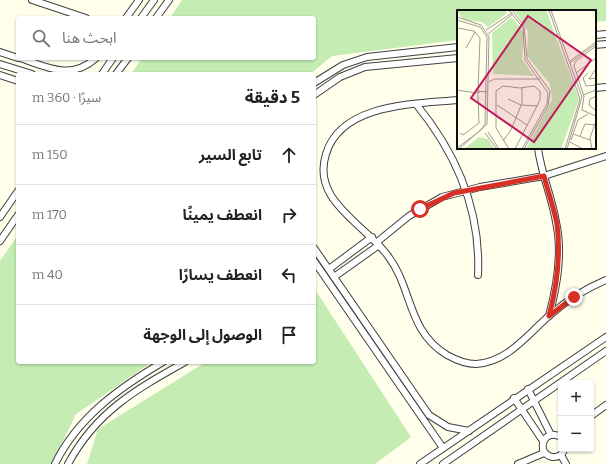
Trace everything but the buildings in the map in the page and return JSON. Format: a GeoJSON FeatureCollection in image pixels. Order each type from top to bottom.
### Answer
{"type":"FeatureCollection","features":[{"type":"Feature","properties":{"kind":"street"},"geometry":{"type":"LineString","coordinates":[[32,0],[80,16]]}},
{"type":"Feature","properties":{"kind":"street"},"geometry":{"type":"LineString","coordinates":[[127,16],[139,0]]}},
{"type":"Feature","properties":{"kind":"street"},"geometry":{"type":"LineString","coordinates":[[143,16],[154,0]]}},
{"type":"Feature","properties":{"kind":"street"},"geometry":{"type":"LineString","coordinates":[[157,16],[169,0]]}},
{"type":"Feature","properties":{"kind":"street"},"geometry":{"type":"LineString","coordinates":[[596,35],[606,34]]}},
{"type":"Feature","properties":{"kind":"street"},"geometry":{"type":"LineString","coordinates":[[596,45],[606,44]]}},
{"type":"Feature","properties":{"kind":"street"},"geometry":{"type":"LineString","coordinates":[[316,82],[343,65],[367,57],[457,48]]}},
{"type":"Feature","properties":{"kind":"street"},"geometry":{"type":"LineString","coordinates":[[0,52],[16,57]]}},
{"type":"Feature","properties":{"kind":"street"},"geometry":{"type":"LineString","coordinates":[[316,94],[340,77],[365,67],[457,58]]}},
{"type":"Feature","properties":{"kind":"street"},"geometry":{"type":"LineString","coordinates":[[25,60],[63,72],[81,68],[93,60]]}},
{"type":"Feature","properties":{"kind":"street"},"geometry":{"type":"LineString","coordinates":[[103,72],[112,60]]}},
{"type":"Feature","properties":{"kind":"street"},"geometry":{"type":"LineString","coordinates":[[118,72],[126,60]]}},
{"type":"Feature","properties":{"kind":"street"},"geometry":{"type":"LineString","coordinates":[[0,64],[26,72]]}},
{"type":"Feature","properties":{"kind":"street"},"geometry":{"type":"LineString","coordinates":[[0,75],[16,80]]}},
{"type":"Feature","properties":{"kind":"street"},"geometry":{"type":"LineString","coordinates":[[596,88],[606,87]]}},
{"type":"Feature","properties":{"kind":"street"},"geometry":{"type":"LineString","coordinates":[[457,100],[385,108],[359,117],[338,133],[326,154],[324,172],[330,196],[341,210],[376,241],[396,268],[419,328],[434,345],[454,359],[465,364],[475,364],[495,360],[513,350],[549,316],[574,297],[606,280]]}},
{"type":"Feature","properties":{"kind":"street"},"geometry":{"type":"LineString","coordinates":[[416,104],[445,145],[472,206],[478,240],[478,275]]}},
{"type":"Feature","properties":{"kind":"street"},"geometry":{"type":"LineString","coordinates":[[538,149],[557,222],[557,279],[549,316]]}},
{"type":"Feature","properties":{"kind":"street"},"geometry":{"type":"LineString","coordinates":[[334,277],[376,241],[420,209],[442,197],[466,190],[544,176],[606,156]]}},
{"type":"Feature","properties":{"kind":"street"},"geometry":{"type":"LineString","coordinates":[[0,217],[16,194]]}},
{"type":"Feature","properties":{"kind":"street"},"geometry":{"type":"LineString","coordinates":[[0,241],[16,218]]}},
{"type":"Feature","properties":{"kind":"street"},"geometry":{"type":"LineString","coordinates":[[329,269],[376,241]]}},
{"type":"Feature","properties":{"kind":"street"},"geometry":{"type":"LineString","coordinates":[[316,251],[429,415],[448,427],[469,431]]}},
{"type":"Feature","properties":{"kind":"street"},"geometry":{"type":"LineString","coordinates":[[316,264],[443,448]]}},
{"type":"Feature","properties":{"kind":"street"},"geometry":{"type":"LineString","coordinates":[[420,464],[606,336]]}},
{"type":"Feature","properties":{"kind":"street"},"geometry":{"type":"LineString","coordinates":[[443,464],[606,351]]}},
{"type":"Feature","properties":{"kind":"street"},"geometry":{"type":"LineString","coordinates":[[55,464],[63,447],[106,399],[160,364]]}},
{"type":"Feature","properties":{"kind":"street"},"geometry":{"type":"LineString","coordinates":[[68,464],[78,444],[105,414],[145,385],[182,364]]}},
{"type":"Feature","properties":{"kind":"street"},"geometry":{"type":"LineString","coordinates":[[528,389],[551,435]]}},
{"type":"Feature","properties":{"kind":"street"},"geometry":{"type":"LineString","coordinates":[[514,398],[521,411],[543,441]]}},
{"type":"Feature","properties":{"kind":"street"},"geometry":{"type":"LineString","coordinates":[[594,414],[606,405]]}},
{"type":"Feature","properties":{"kind":"street"},"geometry":{"type":"LineString","coordinates":[[558,436],[551,435],[543,441],[542,447],[544,453],[553,458],[561,455],[563,452]]}},
{"type":"Feature","properties":{"kind":"street"},"geometry":{"type":"LineString","coordinates":[[518,464],[544,453]]}},
{"type":"Feature","properties":{"kind":"street"},"geometry":{"type":"LineString","coordinates":[[561,455],[566,464]]}},
{"type":"Feature","properties":{"kind":"green space"},"geometry":{"type":"Polygon","coordinates":[[[182,0],[606,0],[606,21],[596,22],[596,10],[457,10],[457,40],[332,56],[312,72],[132,72],[141,60],[316,60],[316,16],[171,16],[182,0]]]}},
{"type":"Feature","properties":{"kind":"green space"},"geometry":{"type":"Polygon","coordinates":[[[16,238],[16,364],[149,364],[76,414],[52,464],[0,464],[0,261],[16,238]]]}},
{"type":"Feature","properties":{"kind":"green space"},"geometry":{"type":"Polygon","coordinates":[[[316,291],[411,437],[375,464],[87,464],[98,429],[203,364],[316,364],[316,291]]]}},
{"type":"Feature","properties":{"kind":"route"},"geometry":{"type":"LineString","coordinates":[[420,209],[431,202],[454,193],[544,176],[557,222],[559,260],[554,297],[549,316],[574,297]]}}]}
